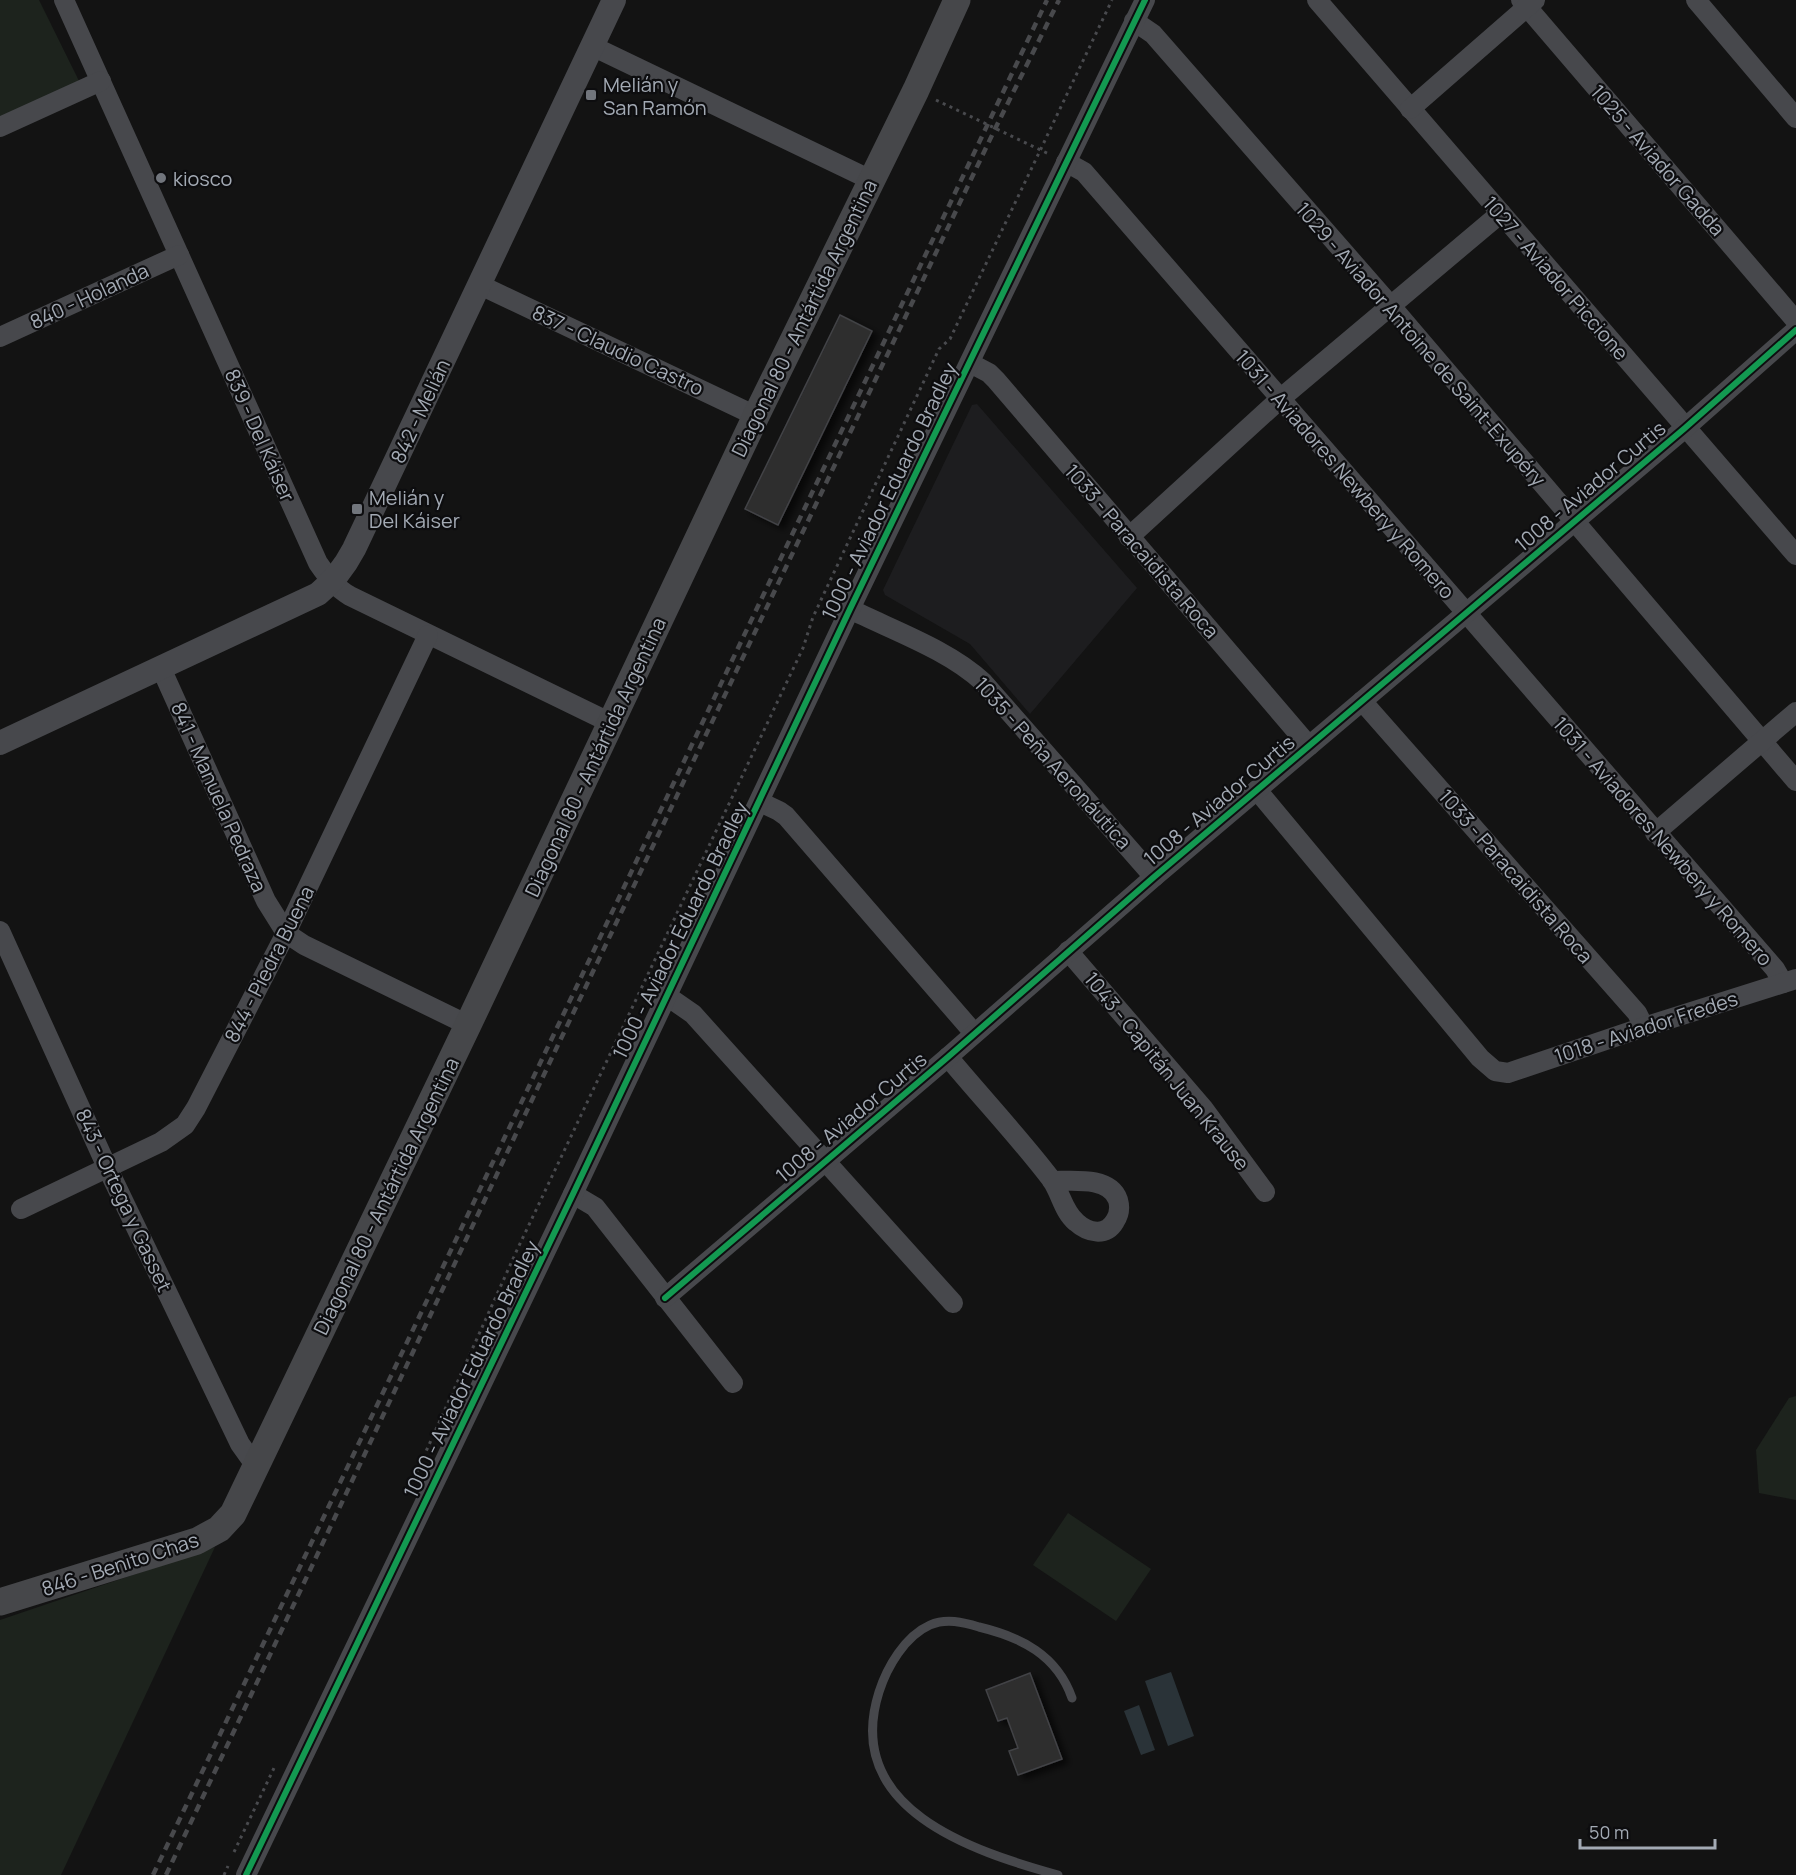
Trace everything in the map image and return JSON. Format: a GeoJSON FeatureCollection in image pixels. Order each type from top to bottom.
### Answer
{"type":"FeatureCollection","features":[{"type":"Feature","properties":{"kind":"main road","name":"Diagonal 80 - Antártida Argentina"},"geometry":{"type":"LineString","coordinates":[[233,1514],[468,1025],[756,416],[916,90],[957,0]]}},
{"type":"Feature","properties":{"kind":"main road","name":"846 - Benito Chas"},"geometry":{"type":"LineString","coordinates":[[0,1602],[197,1541],[219,1528],[233,1514]]}},
{"type":"Feature","properties":{"kind":"street","name":"839 - Del Káiser"},"geometry":{"type":"LineString","coordinates":[[64,0],[318,563],[333,582],[350,596],[611,723]]}},
{"type":"Feature","properties":{"kind":"street","name":"842 - Melián"},"geometry":{"type":"LineString","coordinates":[[0,743],[318,594],[343,570],[614,0]]}},
{"type":"Feature","properties":{"kind":"street","name":"1000 - Aviador Eduardo Bradley"},"geometry":{"type":"LineString","coordinates":[[246,1875],[573,1194],[850,609],[1145,0]]}},
{"type":"Feature","properties":{"kind":"street","name":"1027 - Aviador Piccione"},"geometry":{"type":"LineString","coordinates":[[1317,0],[1684,428],[1796,555]]}},
{"type":"Feature","properties":{"kind":"street"},"geometry":{"type":"LineString","coordinates":[[1696,0],[1796,118]]}},
{"type":"Feature","properties":{"kind":"street"},"geometry":{"type":"LineString","coordinates":[[1410,109],[1527,2]]}},
{"type":"Feature","properties":{"kind":"street","name":"1025 - Aviador Gadda"},"geometry":{"type":"LineString","coordinates":[[1527,2],[1796,321]]}},
{"type":"Feature","properties":{"kind":"street","name":"1029 - Aviador Antoine de Saint-Exupéry"},"geometry":{"type":"LineString","coordinates":[[1134,21],[1153,34],[1390,306],[1796,781]]}},
{"type":"Feature","properties":{"kind":"street"},"geometry":{"type":"LineString","coordinates":[[592,46],[871,180]]}},
{"type":"Feature","properties":{"kind":"street"},"geometry":{"type":"LineString","coordinates":[[0,127],[101,81]]}},
{"type":"Feature","properties":{"kind":"street","name":"1031 - Aviadores Newbery y Romero"},"geometry":{"type":"LineString","coordinates":[[1066,162],[1084,172],[1654,833],[1775,969],[1789,981]]}},
{"type":"Feature","properties":{"kind":"street"},"geometry":{"type":"LineString","coordinates":[[1129,537],[1280,399],[1501,213]]}},
{"type":"Feature","properties":{"kind":"street","name":"840 - Holanda"},"geometry":{"type":"LineString","coordinates":[[0,337],[179,255]]}},
{"type":"Feature","properties":{"kind":"street","name":"837 - Claudio Castro"},"geometry":{"type":"LineString","coordinates":[[480,285],[756,416]]}},
{"type":"Feature","properties":{"kind":"street","name":"1008 - Aviador Curtis"},"geometry":{"type":"LineString","coordinates":[[665,1298],[948,1057],[1154,877],[1684,428],[1796,330]]}},
{"type":"Feature","properties":{"kind":"street","name":"1033 - Paracaidista Roca"},"geometry":{"type":"LineString","coordinates":[[970,363],[989,373],[996,380],[1309,746]]}},
{"type":"Feature","properties":{"kind":"street","name":"1035 - Peña Aeronáutica"},"geometry":{"type":"LineString","coordinates":[[850,609],[953,659],[971,671],[1154,877]]}},
{"type":"Feature","properties":{"kind":"street","name":"844 - Piedra Buena"},"geometry":{"type":"LineString","coordinates":[[21,1209],[161,1142],[185,1125],[196,1108],[286,933],[428,635]]}},
{"type":"Feature","properties":{"kind":"street","name":"841 - Manuela Pedraza"},"geometry":{"type":"LineString","coordinates":[[161,668],[266,901],[286,933],[304,945],[468,1025]]}},
{"type":"Feature","properties":{"kind":"street","name":"1033 - Paracaidista Roca"},"geometry":{"type":"LineString","coordinates":[[1362,701],[1629,1004],[1644,1027]]}},
{"type":"Feature","properties":{"kind":"street"},"geometry":{"type":"LineString","coordinates":[[1654,833],[1796,711]]}},
{"type":"Feature","properties":{"kind":"street","name":"1018 - Aviador Fredes"},"geometry":{"type":"LineString","coordinates":[[1257,790],[1480,1058],[1495,1071],[1508,1072],[1789,981]]}},
{"type":"Feature","properties":{"kind":"street"},"geometry":{"type":"LineString","coordinates":[[760,802],[786,816],[974,1033]]}},
{"type":"Feature","properties":{"kind":"street","name":"843 - Ortega y Gasset"},"geometry":{"type":"LineString","coordinates":[[0,931],[107,1167],[240,1444],[255,1465]]}},
{"type":"Feature","properties":{"kind":"street","name":"1043 - Capitán Juan Krause"},"geometry":{"type":"LineString","coordinates":[[1068,951],[1203,1108],[1265,1192]]}},
{"type":"Feature","properties":{"kind":"street"},"geometry":{"type":"LineString","coordinates":[[667,996],[693,1014],[953,1303]]}},
{"type":"Feature","properties":{"kind":"street"},"geometry":{"type":"LineString","coordinates":[[948,1057],[1052,1181]]}},
{"type":"Feature","properties":{"kind":"street"},"geometry":{"type":"LineString","coordinates":[[573,1194],[595,1207],[733,1383]]}},
{"type":"Feature","properties":{"kind":"lane"},"geometry":{"type":"LineString","coordinates":[[1058,1875],[1003,1860],[976,1849],[921,1818],[903,1803],[890,1786],[876,1752],[873,1726],[875,1706],[881,1685],[893,1661],[904,1645],[920,1631],[931,1624],[945,1621],[958,1621],[999,1632],[1024,1643],[1047,1659],[1059,1671],[1066,1681],[1072,1698]]}},
{"type":"Feature","properties":{"kind":"path"},"geometry":{"type":"LineString","coordinates":[[412,1481],[517,1250],[803,648],[813,617],[939,349],[950,339],[1112,0]]}},
{"type":"Feature","properties":{"kind":"path"},"geometry":{"type":"LineString","coordinates":[[916,90],[1066,162]]}},
{"type":"Feature","properties":{"kind":"path"},"geometry":{"type":"LineString","coordinates":[[224,1875],[278,1761]]}},
{"type":"Feature","properties":{"kind":"shaded area"},"geometry":{"type":"Polygon","coordinates":[[[0,0],[39,0],[80,83],[0,117],[0,0]]]}},
{"type":"Feature","properties":{"kind":"shaded area"},"geometry":{"type":"Polygon","coordinates":[[[977,404],[1137,588],[1030,714],[970,644],[885,595],[883,590],[972,405],[977,404]]]}},
{"type":"Feature","properties":{"kind":"shaded area"},"geometry":{"type":"Polygon","coordinates":[[[1796,1396],[1796,1500],[1759,1493],[1756,1450],[1789,1398],[1796,1396]]]}},
{"type":"Feature","properties":{"kind":"shaded area"},"geometry":{"type":"Polygon","coordinates":[[[1068,1513],[1151,1569],[1116,1621],[1033,1565],[1068,1513]]]}},
{"type":"Feature","properties":{"kind":"shaded area"},"geometry":{"type":"Polygon","coordinates":[[[215,1547],[61,1875],[0,1875],[0,1620],[215,1547]]]}},
{"type":"Feature","properties":{"kind":"shaded area"},"geometry":{"type":"Polygon","coordinates":[[[1171,1672],[1194,1736],[1168,1746],[1145,1681],[1171,1672]]]}},
{"type":"Feature","properties":{"kind":"shaded area"},"geometry":{"type":"Polygon","coordinates":[[[1139,1705],[1155,1750],[1141,1755],[1124,1711],[1139,1705]]]}},
{"type":"Feature","properties":{"kind":"building"},"geometry":{"type":"Polygon","coordinates":[[[840,315],[872,331],[778,525],[745,509],[840,315]]]}},
{"type":"Feature","properties":{"kind":"building"},"geometry":{"type":"Polygon","coordinates":[[[1030,1673],[1062,1759],[1018,1775],[1009,1751],[1018,1748],[1007,1718],[998,1721],[986,1690],[1030,1673]]]}},
{"type":"Feature","properties":{"kind":"railway"},"geometry":{"type":"LineString","coordinates":[[153,1875],[1047,0]]}},
{"type":"Feature","properties":{"kind":"railway"},"geometry":{"type":"LineString","coordinates":[[166,1875],[557,1047],[995,129],[1059,0]]}},
{"type":"Feature","properties":{"kind":"cycle path"},"geometry":{"type":"LineString","coordinates":[[246,1875],[573,1194],[850,609],[1145,0]]}},
{"type":"Feature","properties":{"kind":"cycle path"},"geometry":{"type":"LineString","coordinates":[[665,1298],[948,1057],[1154,877],[1685,428],[1796,330]]}},
{"type":"Feature","properties":{"kind":"place","name":"Melián y San Ramón"},"geometry":{"type":"Point","coordinates":[591,95]}},
{"type":"Feature","properties":{"kind":"place","name":"kiosco"},"geometry":{"type":"Point","coordinates":[161,178]}},
{"type":"Feature","properties":{"kind":"place","name":"Melián y Del Káiser"},"geometry":{"type":"Point","coordinates":[357,509]}}]}
